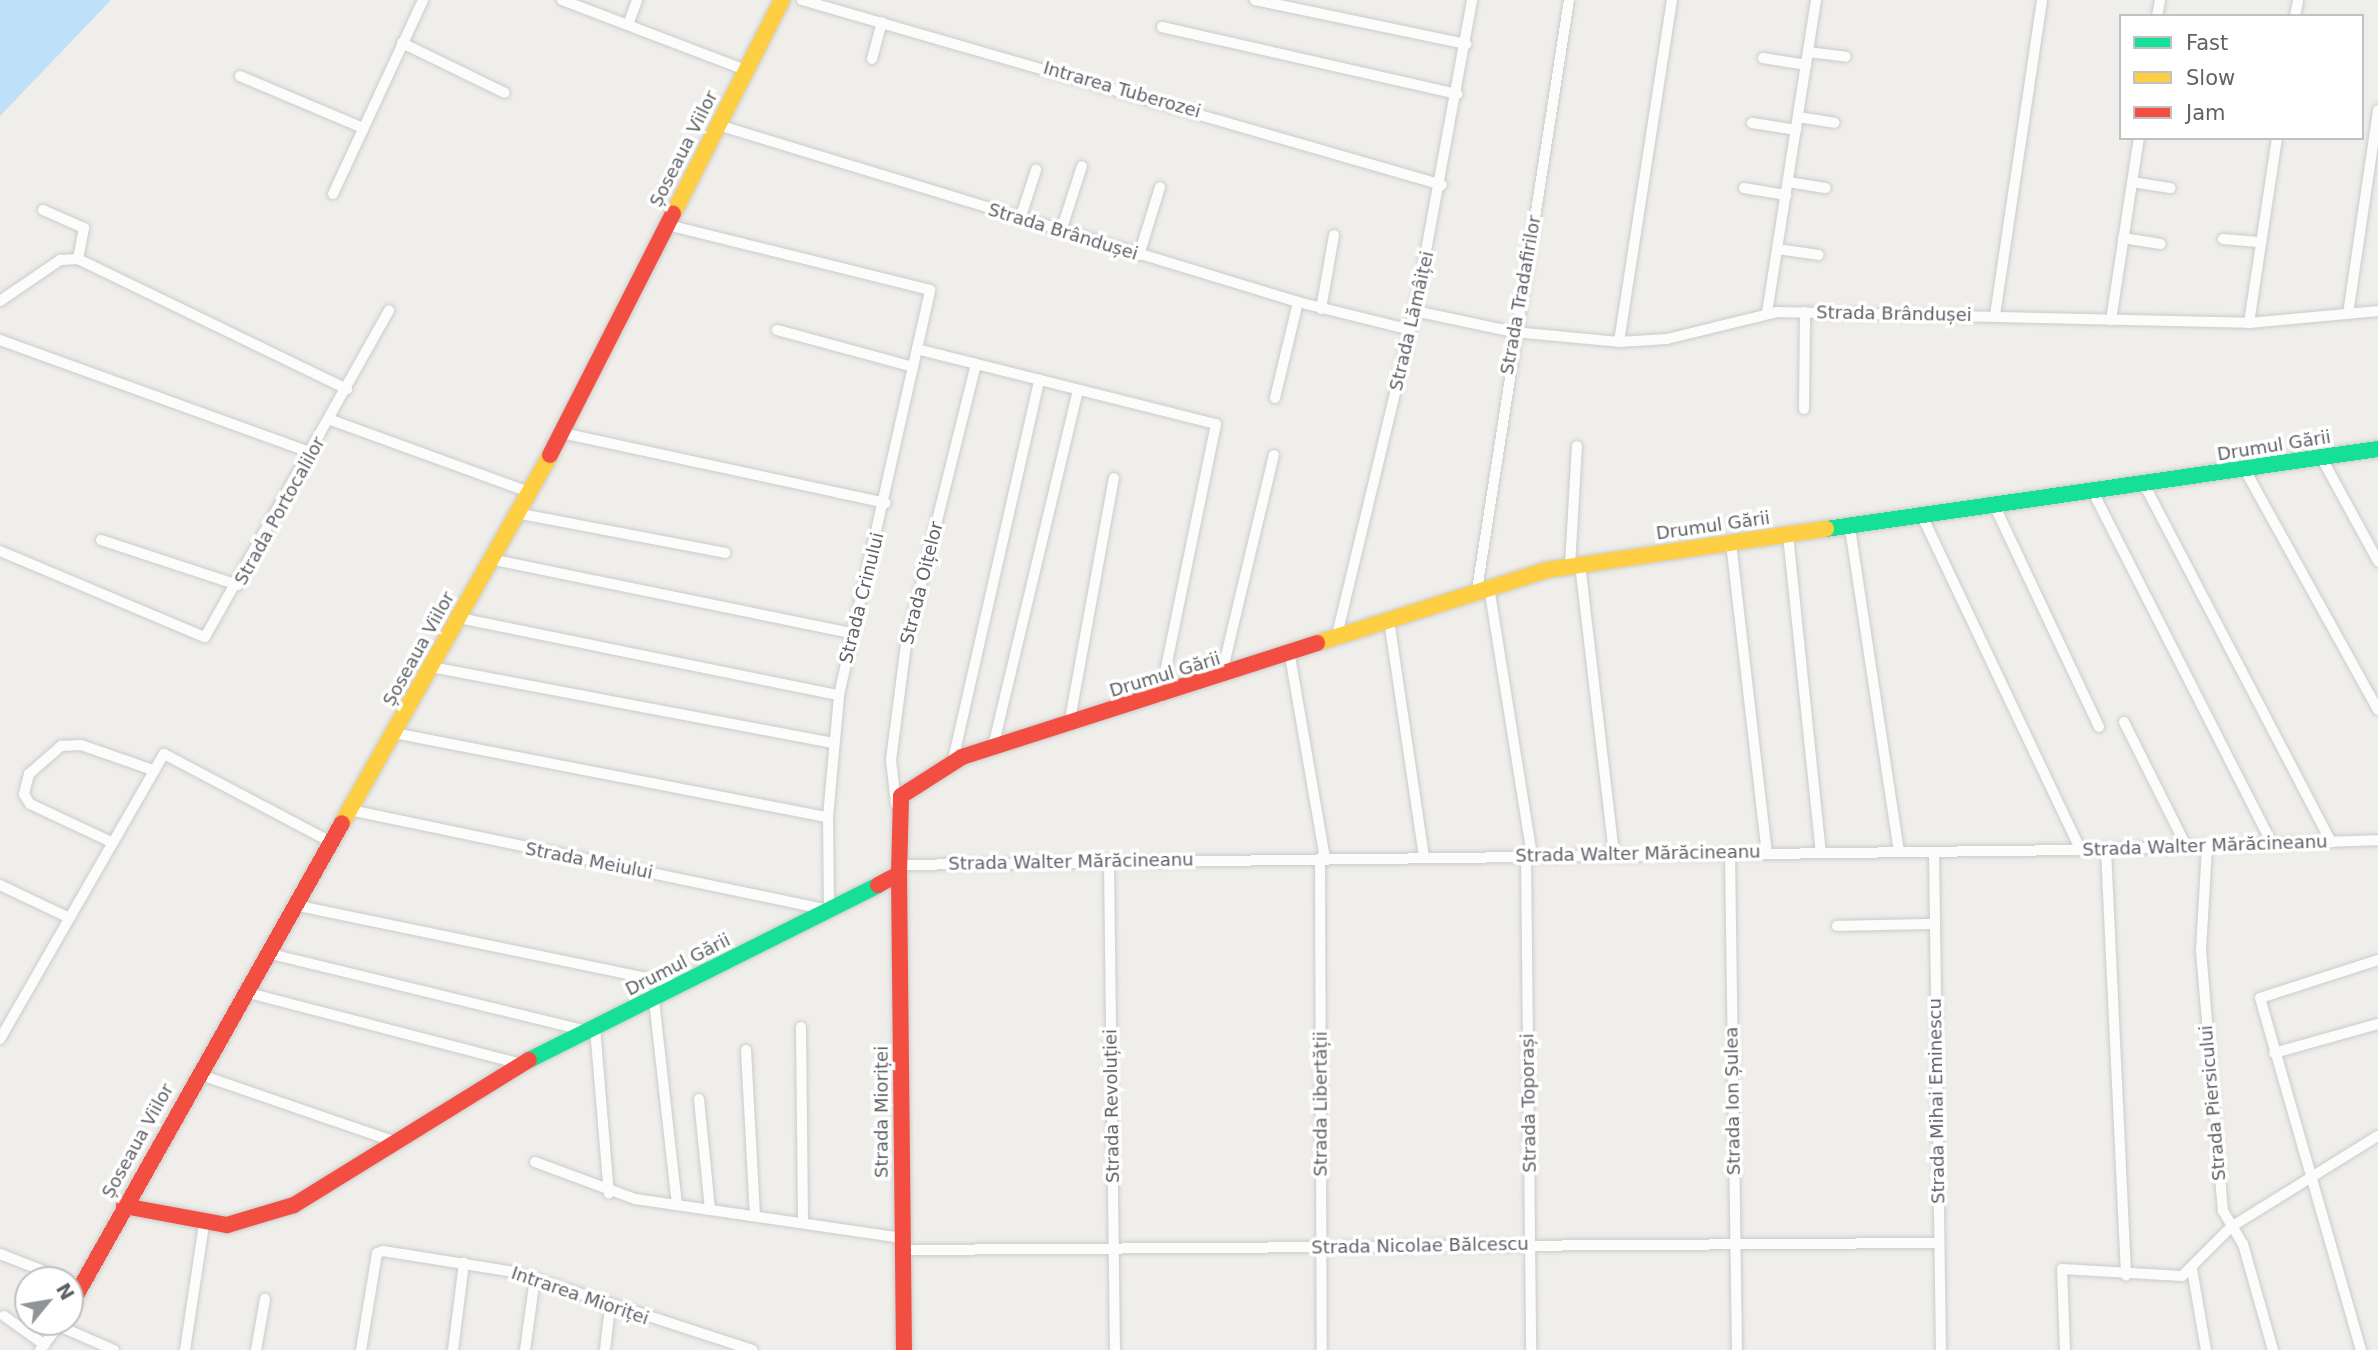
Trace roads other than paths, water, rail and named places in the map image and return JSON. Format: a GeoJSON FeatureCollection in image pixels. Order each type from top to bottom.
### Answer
{"type":"FeatureCollection","features":[{"type":"Feature","properties":{"kind":"street"},"geometry":{"type":"LineString","coordinates":[[333,194],[423,0]]}},
{"type":"Feature","properties":{"kind":"street"},"geometry":{"type":"LineString","coordinates":[[562,0],[745,70]]}},
{"type":"Feature","properties":{"kind":"street"},"geometry":{"type":"LineString","coordinates":[[628,25],[637,0]]}},
{"type":"Feature","properties":{"kind":"street","name":"Șoseaua Viilor"},"geometry":{"type":"LineString","coordinates":[[84,1266],[124,1206],[562,433],[782,0]]}},
{"type":"Feature","properties":{"kind":"street","name":"Intrarea Tuberozei"},"geometry":{"type":"LineString","coordinates":[[802,0],[1442,185]]}},
{"type":"Feature","properties":{"kind":"street"},"geometry":{"type":"LineString","coordinates":[[1255,0],[1466,44]]}},
{"type":"Feature","properties":{"kind":"street","name":"Strada Lămâiței"},"geometry":{"type":"LineString","coordinates":[[1336,639],[1411,330],[1442,185],[1472,0]]}},
{"type":"Feature","properties":{"kind":"street","name":"Strada Tradafirilor"},"geometry":{"type":"LineString","coordinates":[[1529,855],[1483,589],[1514,332],[1569,0]]}},
{"type":"Feature","properties":{"kind":"street"},"geometry":{"type":"LineString","coordinates":[[1619,342],[1671,0]]}},
{"type":"Feature","properties":{"kind":"street"},"geometry":{"type":"LineString","coordinates":[[1767,313],[1816,0]]}},
{"type":"Feature","properties":{"kind":"street"},"geometry":{"type":"LineString","coordinates":[[1995,315],[2042,0]]}},
{"type":"Feature","properties":{"kind":"street"},"geometry":{"type":"LineString","coordinates":[[872,59],[882,22]]}},
{"type":"Feature","properties":{"kind":"street"},"geometry":{"type":"LineString","coordinates":[[1162,27],[1457,94]]}},
{"type":"Feature","properties":{"kind":"street"},"geometry":{"type":"LineString","coordinates":[[402,43],[505,93]]}},
{"type":"Feature","properties":{"kind":"street"},"geometry":{"type":"LineString","coordinates":[[1808,52],[1846,57]]}},
{"type":"Feature","properties":{"kind":"street"},"geometry":{"type":"LineString","coordinates":[[1763,58],[1806,65]]}},
{"type":"Feature","properties":{"kind":"street"},"geometry":{"type":"LineString","coordinates":[[240,76],[363,128]]}},
{"type":"Feature","properties":{"kind":"street"},"geometry":{"type":"LineString","coordinates":[[2348,314],[2378,110]]}},
{"type":"Feature","properties":{"kind":"street"},"geometry":{"type":"LineString","coordinates":[[1798,117],[1835,123]]}},
{"type":"Feature","properties":{"kind":"street"},"geometry":{"type":"LineString","coordinates":[[1752,123],[1796,130]]}},
{"type":"Feature","properties":{"kind":"street","name":"Strada Brândușei"},"geometry":{"type":"LineString","coordinates":[[718,125],[1321,309],[1411,330]]}},
{"type":"Feature","properties":{"kind":"street"},"geometry":{"type":"LineString","coordinates":[[2111,320],[2139,140]]}},
{"type":"Feature","properties":{"kind":"street"},"geometry":{"type":"LineString","coordinates":[[2249,323],[2277,140]]}},
{"type":"Feature","properties":{"kind":"street"},"geometry":{"type":"LineString","coordinates":[[1061,231],[1082,166]]}},
{"type":"Feature","properties":{"kind":"street"},"geometry":{"type":"LineString","coordinates":[[1020,219],[1036,170]]}},
{"type":"Feature","properties":{"kind":"street"},"geometry":{"type":"LineString","coordinates":[[2132,181],[2171,188]]}},
{"type":"Feature","properties":{"kind":"street"},"geometry":{"type":"LineString","coordinates":[[1787,182],[1826,188]]}},
{"type":"Feature","properties":{"kind":"street"},"geometry":{"type":"LineString","coordinates":[[1139,255],[1160,187]]}},
{"type":"Feature","properties":{"kind":"street"},"geometry":{"type":"LineString","coordinates":[[1744,188],[1786,195]]}},
{"type":"Feature","properties":{"kind":"street"},"geometry":{"type":"LineString","coordinates":[[43,210],[84,228],[78,259]]}},
{"type":"Feature","properties":{"kind":"street","name":"Strada Crinului"},"geometry":{"type":"LineString","coordinates":[[667,225],[930,290],[886,503],[850,633],[839,695],[832,743],[828,817],[829,910]]}},
{"type":"Feature","properties":{"kind":"street"},"geometry":{"type":"LineString","coordinates":[[1321,309],[1334,235]]}},
{"type":"Feature","properties":{"kind":"street"},"geometry":{"type":"LineString","coordinates":[[2123,238],[2161,244]]}},
{"type":"Feature","properties":{"kind":"street"},"geometry":{"type":"LineString","coordinates":[[2223,239],[2261,242]]}},
{"type":"Feature","properties":{"kind":"street"},"geometry":{"type":"LineString","coordinates":[[1777,249],[1819,255]]}},
{"type":"Feature","properties":{"kind":"street"},"geometry":{"type":"LineString","coordinates":[[0,301],[60,260],[78,259],[250,348],[347,389]]}},
{"type":"Feature","properties":{"kind":"street"},"geometry":{"type":"LineString","coordinates":[[1275,398],[1298,302]]}},
{"type":"Feature","properties":{"kind":"street"},"geometry":{"type":"LineString","coordinates":[[331,420],[389,310]]}},
{"type":"Feature","properties":{"kind":"street","name":"Strada Brândușei"},"geometry":{"type":"LineString","coordinates":[[1415,310],[1514,332],[1619,342],[1667,339],[1767,313],[1995,315],[2249,323],[2378,311]]}},
{"type":"Feature","properties":{"kind":"street"},"geometry":{"type":"LineString","coordinates":[[1804,409],[1805,312]]}},
{"type":"Feature","properties":{"kind":"street"},"geometry":{"type":"LineString","coordinates":[[777,330],[913,367]]}},
{"type":"Feature","properties":{"kind":"street"},"geometry":{"type":"LineString","coordinates":[[0,340],[312,453]]}},
{"type":"Feature","properties":{"kind":"street"},"geometry":{"type":"LineString","coordinates":[[918,349],[1216,424],[1160,698]]}},
{"type":"Feature","properties":{"kind":"street","name":"Strada Oițelor"},"geometry":{"type":"LineString","coordinates":[[897,804],[891,760],[906,645],[976,365]]}},
{"type":"Feature","properties":{"kind":"street"},"geometry":{"type":"LineString","coordinates":[[953,760],[1039,380]]}},
{"type":"Feature","properties":{"kind":"street"},"geometry":{"type":"LineString","coordinates":[[993,747],[1078,390]]}},
{"type":"Feature","properties":{"kind":"street","name":"Strada Portocalilor"},"geometry":{"type":"LineString","coordinates":[[0,551],[205,637],[238,585],[331,420],[529,492]]}},
{"type":"Feature","properties":{"kind":"street"},"geometry":{"type":"LineString","coordinates":[[562,433],[886,503]]}},
{"type":"Feature","properties":{"kind":"street"},"geometry":{"type":"LineString","coordinates":[[1577,446],[1575,565],[1614,854]]}},
{"type":"Feature","properties":{"kind":"street","name":"Drumul Gării"},"geometry":{"type":"LineString","coordinates":[[897,804],[911,785],[953,760],[1160,698],[1483,589],[1575,565],[1996,509],[2378,449]]}},
{"type":"Feature","properties":{"kind":"street"},"geometry":{"type":"LineString","coordinates":[[1221,678],[1274,455]]}},
{"type":"Feature","properties":{"kind":"street"},"geometry":{"type":"LineString","coordinates":[[2321,457],[2378,561]]}},
{"type":"Feature","properties":{"kind":"street"},"geometry":{"type":"LineString","coordinates":[[2245,470],[2378,710]]}},
{"type":"Feature","properties":{"kind":"street"},"geometry":{"type":"LineString","coordinates":[[1069,725],[1114,478]]}},
{"type":"Feature","properties":{"kind":"street"},"geometry":{"type":"LineString","coordinates":[[2145,486],[2330,842]]}},
{"type":"Feature","properties":{"kind":"street"},"geometry":{"type":"LineString","coordinates":[[2094,494],[2272,845]]}},
{"type":"Feature","properties":{"kind":"street"},"geometry":{"type":"LineString","coordinates":[[1996,509],[2099,727]]}},
{"type":"Feature","properties":{"kind":"street"},"geometry":{"type":"LineString","coordinates":[[516,513],[725,553]]}},
{"type":"Feature","properties":{"kind":"street"},"geometry":{"type":"LineString","coordinates":[[1923,518],[2081,850]]}},
{"type":"Feature","properties":{"kind":"street"},"geometry":{"type":"LineString","coordinates":[[1850,528],[1899,852]]}},
{"type":"Feature","properties":{"kind":"street"},"geometry":{"type":"LineString","coordinates":[[1788,535],[1821,852]]}},
{"type":"Feature","properties":{"kind":"street"},"geometry":{"type":"LineString","coordinates":[[101,540],[238,585]]}},
{"type":"Feature","properties":{"kind":"street"},"geometry":{"type":"LineString","coordinates":[[1731,543],[1767,852]]}},
{"type":"Feature","properties":{"kind":"street"},"geometry":{"type":"LineString","coordinates":[[490,559],[850,633]]}},
{"type":"Feature","properties":{"kind":"street"},"geometry":{"type":"LineString","coordinates":[[459,618],[839,695]]}},
{"type":"Feature","properties":{"kind":"street"},"geometry":{"type":"LineString","coordinates":[[1389,620],[1424,856]]}},
{"type":"Feature","properties":{"kind":"street","name":"Strada Libertății"},"geometry":{"type":"LineString","coordinates":[[1290,656],[1322,858],[1322,1350]]}},
{"type":"Feature","properties":{"kind":"street"},"geometry":{"type":"LineString","coordinates":[[431,667],[832,743]]}},
{"type":"Feature","properties":{"kind":"street"},"geometry":{"type":"LineString","coordinates":[[2124,722],[2187,848]]}},
{"type":"Feature","properties":{"kind":"street"},"geometry":{"type":"LineString","coordinates":[[394,733],[828,817]]}},
{"type":"Feature","properties":{"kind":"street"},"geometry":{"type":"LineString","coordinates":[[109,841],[30,804],[24,794],[29,774],[61,746],[81,745],[150,769]]}},
{"type":"Feature","properties":{"kind":"street"},"geometry":{"type":"LineString","coordinates":[[0,1039],[150,769],[164,754],[331,842]]}},
{"type":"Feature","properties":{"kind":"street"},"geometry":{"type":"LineString","coordinates":[[897,804],[899,869]]}},
{"type":"Feature","properties":{"kind":"street","name":"Strada Meiului"},"geometry":{"type":"LineString","coordinates":[[350,810],[829,910]]}},
{"type":"Feature","properties":{"kind":"street","name":"Strada Walter Mărăcineanu"},"geometry":{"type":"LineString","coordinates":[[899,869],[1424,856],[2106,850],[2378,839]]}},
{"type":"Feature","properties":{"kind":"street","name":"Strada Piersicului"},"geometry":{"type":"LineString","coordinates":[[2207,847],[2203,987],[2223,1210],[2231,1227],[2244,1244],[2273,1350]]}},
{"type":"Feature","properties":{"kind":"street"},"geometry":{"type":"LineString","coordinates":[[2106,850],[2126,1276]]}},
{"type":"Feature","properties":{"kind":"street","name":"Strada Mihai Eminescu"},"geometry":{"type":"LineString","coordinates":[[1934,852],[1941,1350]]}},
{"type":"Feature","properties":{"kind":"street","name":"Strada Ion Șulea"},"geometry":{"type":"LineString","coordinates":[[1730,853],[1737,1350]]}},
{"type":"Feature","properties":{"kind":"street","name":"Strada Toporași"},"geometry":{"type":"LineString","coordinates":[[1529,855],[1531,1350]]}},
{"type":"Feature","properties":{"kind":"street","name":"Strada Revoluției"},"geometry":{"type":"LineString","coordinates":[[1109,862],[1115,1350]]}},
{"type":"Feature","properties":{"kind":"street","name":"Drumul Gării"},"geometry":{"type":"LineString","coordinates":[[124,1206],[204,1224],[271,1216],[521,1064],[654,1000],[829,910],[899,869]]}},
{"type":"Feature","properties":{"kind":"street","name":"Strada Mioriței"},"geometry":{"type":"LineString","coordinates":[[899,869],[904,1350]]}},
{"type":"Feature","properties":{"kind":"street"},"geometry":{"type":"LineString","coordinates":[[0,885],[67,917]]}},
{"type":"Feature","properties":{"kind":"street"},"geometry":{"type":"LineString","coordinates":[[294,905],[683,985]]}},
{"type":"Feature","properties":{"kind":"street"},"geometry":{"type":"LineString","coordinates":[[1837,926],[1935,924]]}},
{"type":"Feature","properties":{"kind":"street"},"geometry":{"type":"LineString","coordinates":[[267,953],[592,1029],[609,1193]]}},
{"type":"Feature","properties":{"kind":"street"},"geometry":{"type":"LineString","coordinates":[[2361,1350],[2260,998],[2378,960]]}},
{"type":"Feature","properties":{"kind":"street"},"geometry":{"type":"LineString","coordinates":[[245,992],[521,1064]]}},
{"type":"Feature","properties":{"kind":"street"},"geometry":{"type":"LineString","coordinates":[[654,1000],[677,1205]]}},
{"type":"Feature","properties":{"kind":"street"},"geometry":{"type":"LineString","coordinates":[[2274,1054],[2378,1024]]}},
{"type":"Feature","properties":{"kind":"street"},"geometry":{"type":"LineString","coordinates":[[801,1027],[803,1222]]}},
{"type":"Feature","properties":{"kind":"street"},"geometry":{"type":"LineString","coordinates":[[746,1050],[755,1214]]}},
{"type":"Feature","properties":{"kind":"street"},"geometry":{"type":"LineString","coordinates":[[198,1074],[395,1142]]}},
{"type":"Feature","properties":{"kind":"street"},"geometry":{"type":"LineString","coordinates":[[699,1100],[710,1209]]}},
{"type":"Feature","properties":{"kind":"street"},"geometry":{"type":"LineString","coordinates":[[2065,1350],[2062,1269],[2175,1278],[2192,1269],[2231,1227],[2378,1136]]}},
{"type":"Feature","properties":{"kind":"street","name":"Strada Nicolae Bălcescu"},"geometry":{"type":"LineString","coordinates":[[535,1162],[609,1193],[803,1222],[902,1244],[1114,1249],[1939,1243]]}},
{"type":"Feature","properties":{"kind":"street"},"geometry":{"type":"LineString","coordinates":[[185,1350],[204,1224]]}},
{"type":"Feature","properties":{"kind":"street","name":"Intrarea Mioriței"},"geometry":{"type":"LineString","coordinates":[[361,1350],[377,1253],[464,1263],[535,1278],[610,1306],[753,1350]]}},
{"type":"Feature","properties":{"kind":"street"},"geometry":{"type":"LineString","coordinates":[[0,1254],[31,1266]]}},
{"type":"Feature","properties":{"kind":"street"},"geometry":{"type":"LineString","coordinates":[[453,1350],[464,1263]]}},
{"type":"Feature","properties":{"kind":"street"},"geometry":{"type":"LineString","coordinates":[[2192,1269],[2206,1350]]}},
{"type":"Feature","properties":{"kind":"street"},"geometry":{"type":"LineString","coordinates":[[525,1350],[535,1278]]}},
{"type":"Feature","properties":{"kind":"street"},"geometry":{"type":"LineString","coordinates":[[256,1350],[265,1299]]}},
{"type":"Feature","properties":{"kind":"street"},"geometry":{"type":"LineString","coordinates":[[605,1350],[610,1306]]}},
{"type":"Feature","properties":{"kind":"street"},"geometry":{"type":"LineString","coordinates":[[4,1316],[43,1348]]}},
{"type":"Feature","properties":{"kind":"street"},"geometry":{"type":"LineString","coordinates":[[84,1336],[114,1350]]}},
{"type":"Feature","properties":{"kind":"water"},"geometry":{"type":"Polygon","coordinates":[[[0,0],[111,0],[0,116],[0,0]]]}}]}
